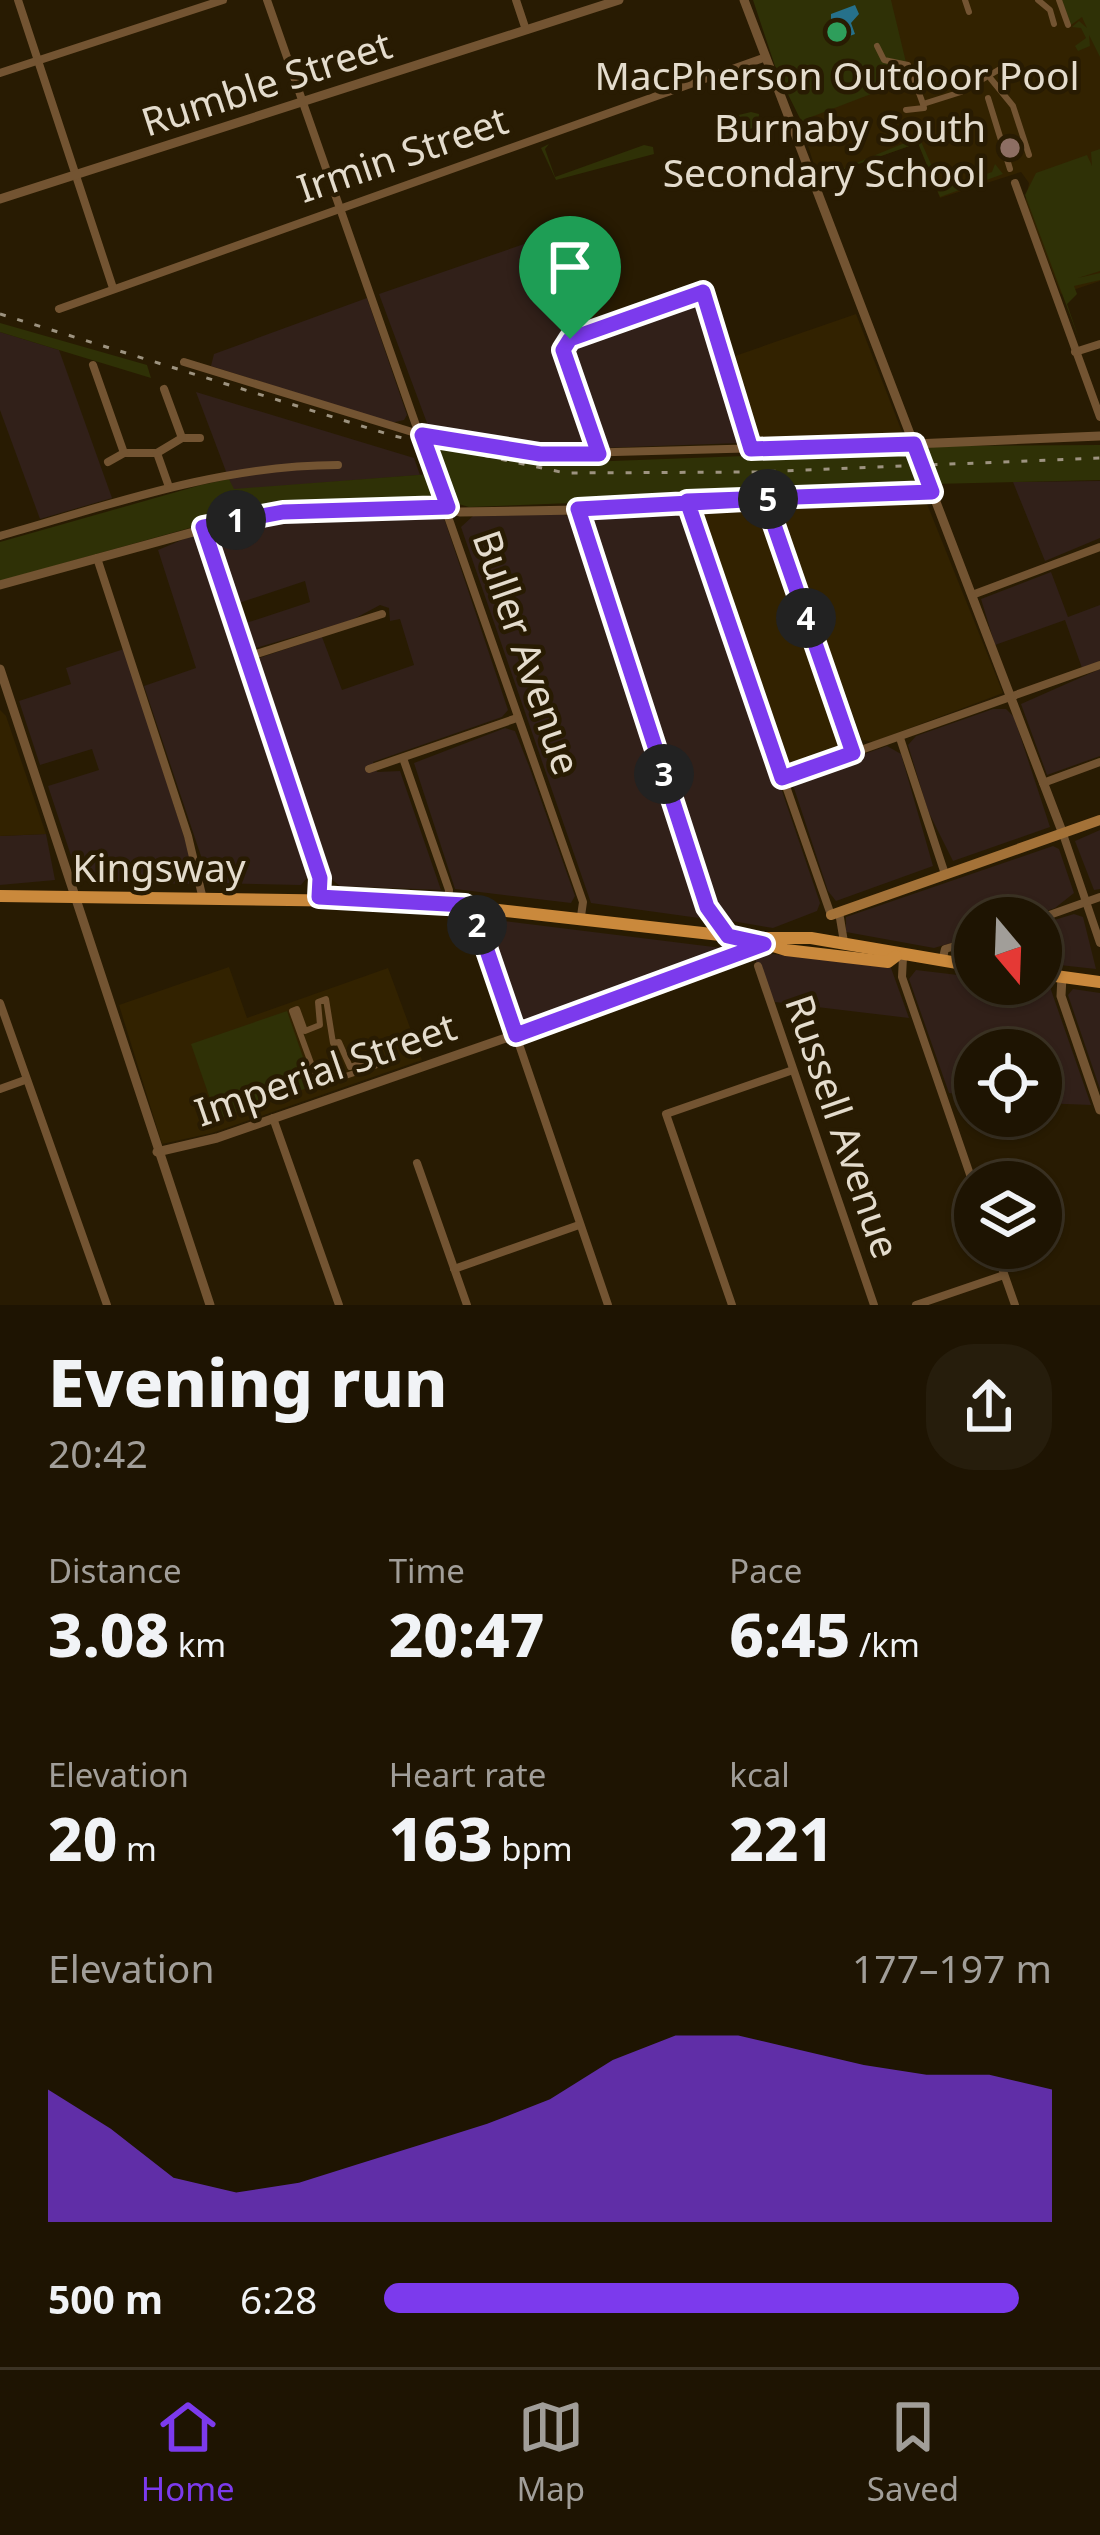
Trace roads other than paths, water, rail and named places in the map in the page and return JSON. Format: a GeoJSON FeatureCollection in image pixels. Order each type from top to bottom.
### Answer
{"type":"FeatureCollection","features":[{"type":"Feature","properties":{"kind":"main road"},"geometry":{"type":"LineString","coordinates":[[835,914],[1100,820]]}},
{"type":"Feature","properties":{"kind":"main road","name":"Kingsway"},"geometry":{"type":"LineString","coordinates":[[0,896],[319,897],[465,905],[747,938],[844,942],[954,963]]}},
{"type":"Feature","properties":{"kind":"main road","name":"Imperial Street"},"geometry":{"type":"LineString","coordinates":[[764,944],[781,936]]}},
{"type":"Feature","properties":{"kind":"main road","name":"Kingsway"},"geometry":{"type":"LineString","coordinates":[[747,938],[888,962],[900,956]]}},
{"type":"Feature","properties":{"kind":"main road"},"geometry":{"type":"LineString","coordinates":[[1062,976],[1100,982]]}},
{"type":"Feature","properties":{"kind":"street"},"geometry":{"type":"LineString","coordinates":[[18,0],[112,288]]}},
{"type":"Feature","properties":{"kind":"street"},"geometry":{"type":"LineString","coordinates":[[0,74],[223,0]]}},
{"type":"Feature","properties":{"kind":"street","name":"Buller Avenue"},"geometry":{"type":"LineString","coordinates":[[267,0],[448,507],[583,902],[581,916]]}},
{"type":"Feature","properties":{"kind":"street"},"geometry":{"type":"LineString","coordinates":[[516,0],[526,30]]}},
{"type":"Feature","properties":{"kind":"street","name":"Rumble Street"},"geometry":{"type":"LineString","coordinates":[[0,200],[619,0]]}},
{"type":"Feature","properties":{"kind":"street"},"geometry":{"type":"LineString","coordinates":[[744,0],[1063,834],[1100,943]]}},
{"type":"Feature","properties":{"kind":"street"},"geometry":{"type":"LineString","coordinates":[[965,0],[969,12]]}},
{"type":"Feature","properties":{"kind":"street"},"geometry":{"type":"LineString","coordinates":[[1038,0],[1058,10],[1068,26]]}},
{"type":"Feature","properties":{"kind":"street"},"geometry":{"type":"LineString","coordinates":[[877,46],[884,60],[908,65]]}},
{"type":"Feature","properties":{"kind":"street","name":"Irmin Street"},"geometry":{"type":"LineString","coordinates":[[59,310],[766,57]]}},
{"type":"Feature","properties":{"kind":"street"},"geometry":{"type":"LineString","coordinates":[[914,79],[918,102],[954,95],[989,78],[1013,106],[1029,155]]}},
{"type":"Feature","properties":{"kind":"street"},"geometry":{"type":"LineString","coordinates":[[988,98],[1010,169]]}},
{"type":"Feature","properties":{"kind":"street"},"geometry":{"type":"LineString","coordinates":[[1016,183],[1100,417]]}},
{"type":"Feature","properties":{"kind":"street"},"geometry":{"type":"LineString","coordinates":[[599,454],[564,344],[705,294],[751,449]]}},
{"type":"Feature","properties":{"kind":"street"},"geometry":{"type":"LineString","coordinates":[[1075,352],[1100,344]]}},
{"type":"Feature","properties":{"kind":"street"},"geometry":{"type":"LineString","coordinates":[[184,362],[422,435],[540,454],[1100,436]]}},
{"type":"Feature","properties":{"kind":"street"},"geometry":{"type":"LineString","coordinates":[[93,364],[124,454]]}},
{"type":"Feature","properties":{"kind":"street"},"geometry":{"type":"LineString","coordinates":[[164,389],[182,438]]}},
{"type":"Feature","properties":{"kind":"street"},"geometry":{"type":"LineString","coordinates":[[108,462],[124,454],[157,453],[182,438],[200,438]]}},
{"type":"Feature","properties":{"kind":"street"},"geometry":{"type":"LineString","coordinates":[[157,453],[169,487]]}},
{"type":"Feature","properties":{"kind":"street"},"geometry":{"type":"LineString","coordinates":[[0,536],[169,487],[274,465],[338,464]]}},
{"type":"Feature","properties":{"kind":"street"},"geometry":{"type":"LineString","coordinates":[[0,585],[203,527],[283,512],[578,509],[932,492]]}},
{"type":"Feature","properties":{"kind":"street"},"geometry":{"type":"LineString","coordinates":[[765,499],[853,753]]}},
{"type":"Feature","properties":{"kind":"street"},"geometry":{"type":"LineString","coordinates":[[687,501],[844,942]]}},
{"type":"Feature","properties":{"kind":"street"},"geometry":{"type":"LineString","coordinates":[[578,509],[707,907],[728,936]]}},
{"type":"Feature","properties":{"kind":"street"},"geometry":{"type":"LineString","coordinates":[[203,527],[320,878],[319,897]]}},
{"type":"Feature","properties":{"kind":"street"},"geometry":{"type":"LineString","coordinates":[[972,596],[1100,547]]}},
{"type":"Feature","properties":{"kind":"street"},"geometry":{"type":"LineString","coordinates":[[97,557],[188,836],[202,896]]}},
{"type":"Feature","properties":{"kind":"street"},"geometry":{"type":"LineString","coordinates":[[248,657],[382,614]]}},
{"type":"Feature","properties":{"kind":"street"},"geometry":{"type":"LineString","coordinates":[[782,778],[1100,664]]}},
{"type":"Feature","properties":{"kind":"street"},"geometry":{"type":"LineString","coordinates":[[0,669],[5,703],[210,1305]]}},
{"type":"Feature","properties":{"kind":"street"},"geometry":{"type":"LineString","coordinates":[[369,770],[518,718]]}},
{"type":"Feature","properties":{"kind":"street"},"geometry":{"type":"LineString","coordinates":[[900,737],[945,874]]}},
{"type":"Feature","properties":{"kind":"street"},"geometry":{"type":"LineString","coordinates":[[403,758],[449,890],[448,904]]}},
{"type":"Feature","properties":{"kind":"street"},"geometry":{"type":"LineString","coordinates":[[1043,783],[1100,762]]}},
{"type":"Feature","properties":{"kind":"street"},"geometry":{"type":"LineString","coordinates":[[1062,911],[1100,897]]}},
{"type":"Feature","properties":{"kind":"street"},"geometry":{"type":"LineString","coordinates":[[465,905],[480,930],[608,1305]]}},
{"type":"Feature","properties":{"kind":"street"},"geometry":{"type":"LineString","coordinates":[[698,932],[707,907]]}},
{"type":"Feature","properties":{"kind":"street"},"geometry":{"type":"LineString","coordinates":[[480,930],[494,908]]}},
{"type":"Feature","properties":{"kind":"street","name":"Imperial Street"},"geometry":{"type":"LineString","coordinates":[[157,1152],[273,1118],[516,1035],[764,944]]}},
{"type":"Feature","properties":{"kind":"street"},"geometry":{"type":"LineString","coordinates":[[942,962],[945,949],[954,946]]}},
{"type":"Feature","properties":{"kind":"street"},"geometry":{"type":"LineString","coordinates":[[900,956],[902,977],[965,1161]]}},
{"type":"Feature","properties":{"kind":"street","name":"Russell Avenue"},"geometry":{"type":"LineString","coordinates":[[758,967],[874,1305]]}},
{"type":"Feature","properties":{"kind":"street"},"geometry":{"type":"LineString","coordinates":[[326,999],[333,1043],[338,1042],[350,1067],[373,1059],[375,1066],[319,1085],[292,1011],[297,1009],[305,1031],[320,1025],[318,1002],[326,999]]}},
{"type":"Feature","properties":{"kind":"street"},"geometry":{"type":"LineString","coordinates":[[1062,1002],[1100,1110]]}},
{"type":"Feature","properties":{"kind":"street"},"geometry":{"type":"LineString","coordinates":[[0,1003],[107,1305]]}},
{"type":"Feature","properties":{"kind":"street"},"geometry":{"type":"LineString","coordinates":[[732,1305],[666,1114],[793,1070]]}},
{"type":"Feature","properties":{"kind":"street"},"geometry":{"type":"LineString","coordinates":[[0,1089],[25,1080]]}},
{"type":"Feature","properties":{"kind":"street"},"geometry":{"type":"LineString","coordinates":[[273,1118],[339,1305]]}},
{"type":"Feature","properties":{"kind":"street"},"geometry":{"type":"LineString","coordinates":[[417,1163],[466,1305]]}},
{"type":"Feature","properties":{"kind":"street"},"geometry":{"type":"LineString","coordinates":[[454,1269],[579,1225]]}},
{"type":"Feature","properties":{"kind":"street"},"geometry":{"type":"LineString","coordinates":[[1002,1269],[1015,1305]]}},
{"type":"Feature","properties":{"kind":"street"},"geometry":{"type":"LineString","coordinates":[[916,1305],[1004,1275]]}},
{"type":"Feature","properties":{"kind":"water"},"geometry":{"type":"Polygon","coordinates":[[[855,5],[859,14],[851,23],[855,34],[831,43],[831,14],[855,5]]]}},
{"type":"Feature","properties":{"kind":"railway"},"geometry":{"type":"LineString","coordinates":[[0,314],[394,436],[565,473],[755,472],[1100,458]]}},
{"type":"Feature","properties":{"kind":"place","name":"MacPherson Outdoor Pool"},"geometry":{"type":"Point","coordinates":[837,32]}},
{"type":"Feature","properties":{"kind":"place","name":"Burnaby South Secondary School"},"geometry":{"type":"Point","coordinates":[1010,148]}}]}
